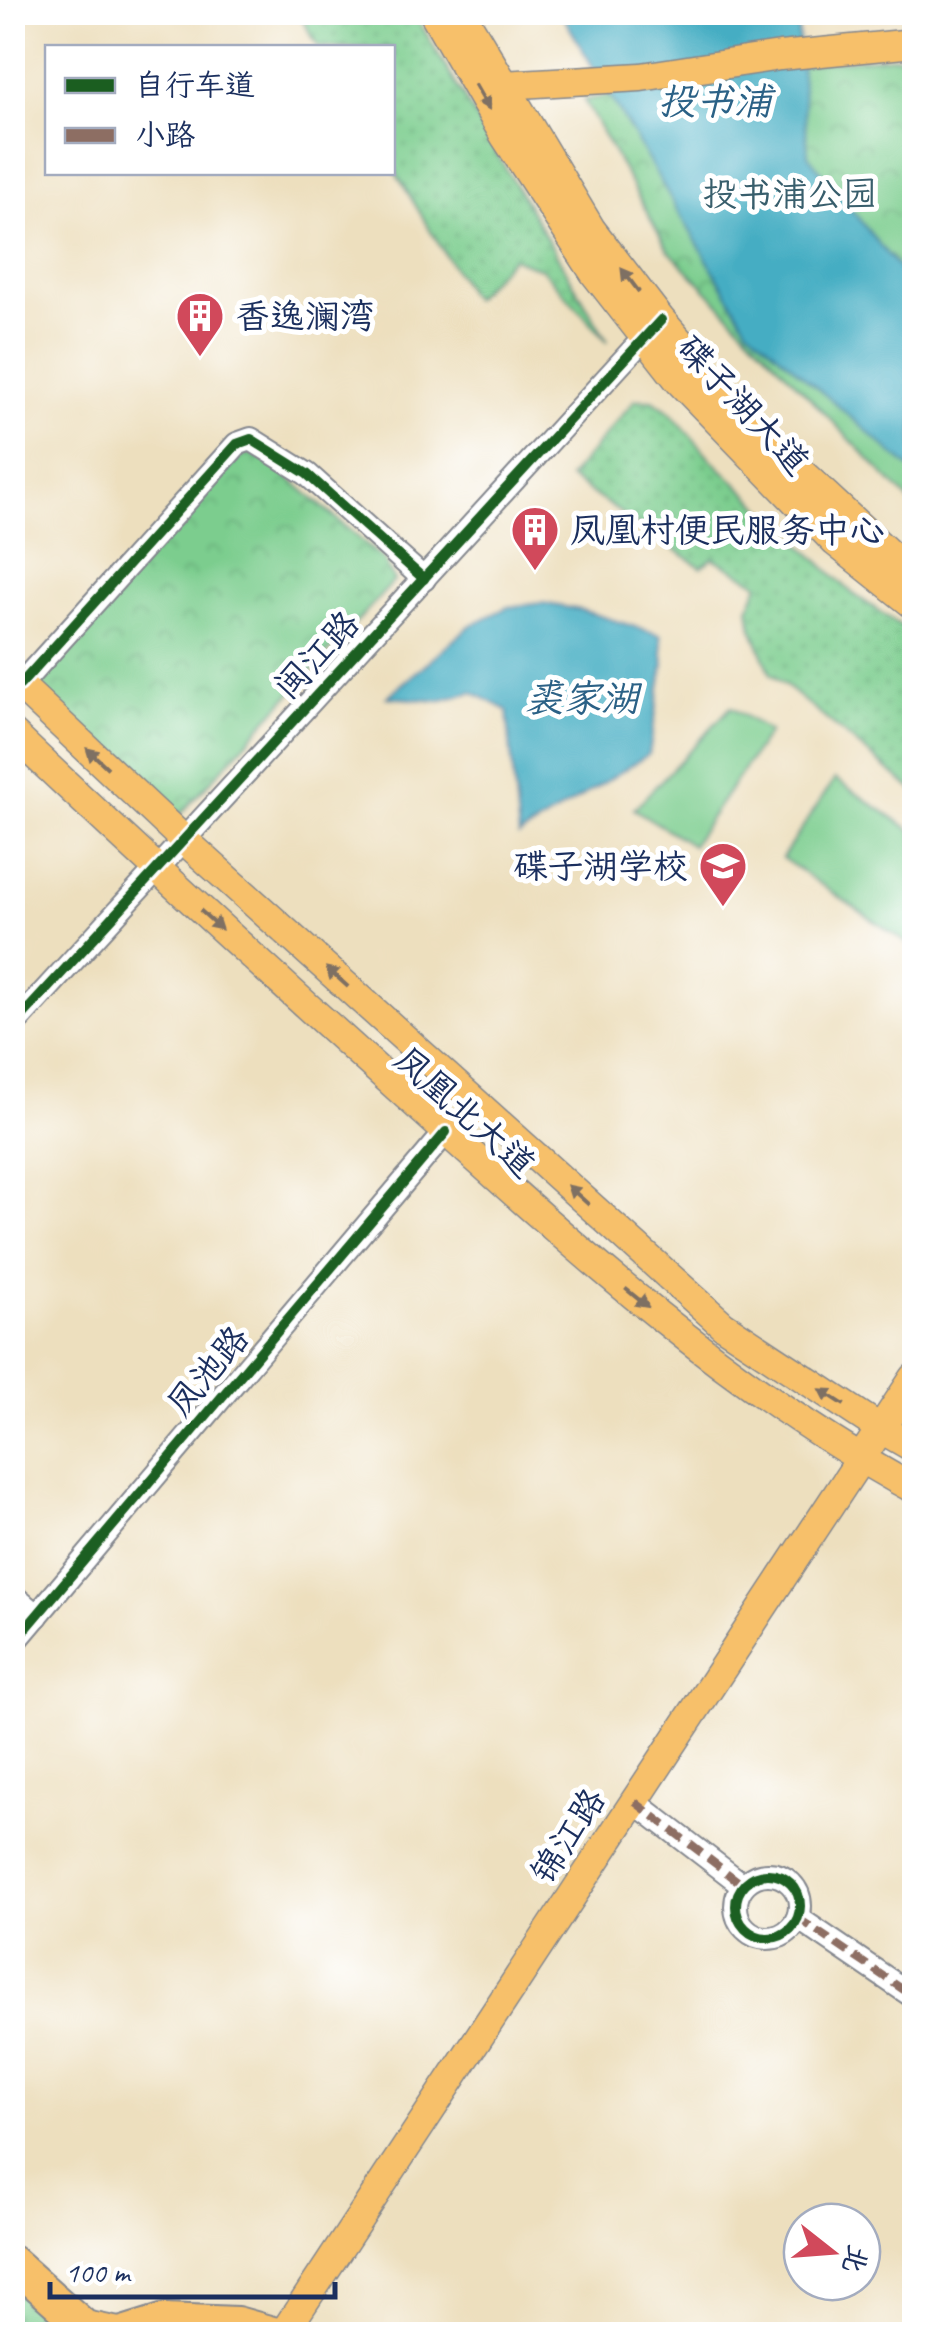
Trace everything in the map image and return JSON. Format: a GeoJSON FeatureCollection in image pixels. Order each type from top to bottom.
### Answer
{"type":"FeatureCollection","features":[{"type":"Feature","properties":{"kind":"highway"},"geometry":{"type":"LineString","coordinates":[[12,2262],[84,2327],[119,2334],[165,2320],[237,2323],[280,2334]]}},
{"type":"Feature","properties":{"kind":"main road","name":"碟子湖大道"},"geometry":{"type":"LineString","coordinates":[[434,12],[504,136],[595,274],[762,437],[914,577]]}},
{"type":"Feature","properties":{"kind":"main road","name":"碟子湖大道"},"geometry":{"type":"LineString","coordinates":[[460,12],[653,329],[679,382],[835,542],[914,604]]}},
{"type":"Feature","properties":{"kind":"main road"},"geometry":{"type":"LineString","coordinates":[[502,86],[641,77],[780,56],[914,43]]}},
{"type":"Feature","properties":{"kind":"main road","name":"凤凰北大道"},"geometry":{"type":"LineString","coordinates":[[16,681],[184,840],[724,1325],[914,1448]]}},
{"type":"Feature","properties":{"kind":"main road","name":"凤凰北大道"},"geometry":{"type":"LineString","coordinates":[[12,733],[156,870],[580,1253],[713,1359],[861,1460],[914,1490]]}},
{"type":"Feature","properties":{"kind":"main road","name":"锦江路"},"geometry":{"type":"LineString","coordinates":[[280,2334],[914,1378]]}},
{"type":"Feature","properties":{"kind":"street","name":"闽江路"},"geometry":{"type":"LineString","coordinates":[[12,1027],[653,329]]}},
{"type":"Feature","properties":{"kind":"street"},"geometry":{"type":"LineString","coordinates":[[16,681],[237,444],[251,439],[307,474],[424,579]]}},
{"type":"Feature","properties":{"kind":"street","name":"凤池路"},"geometry":{"type":"LineString","coordinates":[[12,1645],[446,1132]]}},
{"type":"Feature","properties":{"kind":"street"},"geometry":{"type":"LineString","coordinates":[[12,1594],[37,1616]]}},
{"type":"Feature","properties":{"kind":"street"},"geometry":{"type":"LineString","coordinates":[[635,1802],[743,1886]]}},
{"type":"Feature","properties":{"kind":"street"},"geometry":{"type":"LineString","coordinates":[[770,1874],[788,1881],[799,1898],[798,1918],[792,1927],[773,1938],[752,1934],[738,1917],[738,1895],[743,1886],[760,1875],[770,1874]]}},
{"type":"Feature","properties":{"kind":"street"},"geometry":{"type":"LineString","coordinates":[[798,1918],[914,1997]]}},
{"type":"Feature","properties":{"kind":"green space"},"geometry":{"type":"Polygon","coordinates":[[[298,13],[414,13],[608,342],[542,269],[512,258],[472,299],[395,171],[395,45],[318,45],[298,13]]]}},
{"type":"Feature","properties":{"kind":"green space","name":"投书浦"},"geometry":{"type":"Polygon","coordinates":[[[914,55],[914,506],[668,250],[584,100],[825,62],[914,55]]]}},
{"type":"Feature","properties":{"kind":"green space"},"geometry":{"type":"Polygon","coordinates":[[[635,400],[653,400],[670,412],[712,460],[852,593],[914,635],[914,791],[771,674],[752,628],[749,608],[759,584],[713,558],[701,567],[569,478],[635,400]]]}},
{"type":"Feature","properties":{"kind":"green space"},"geometry":{"type":"Polygon","coordinates":[[[248,453],[271,462],[385,561],[394,581],[177,818],[34,683],[237,459],[248,453]]]}},
{"type":"Feature","properties":{"kind":"green space"},"geometry":{"type":"Polygon","coordinates":[[[731,707],[769,732],[692,845],[634,809],[731,707]]]}},
{"type":"Feature","properties":{"kind":"green space"},"geometry":{"type":"Polygon","coordinates":[[[835,779],[914,832],[914,948],[782,858],[835,779]]]}},
{"type":"Feature","properties":{"kind":"green space"},"geometry":{"type":"Polygon","coordinates":[[[12,2283],[65,2330],[61,2334],[13,2334],[12,2283]]]}},
{"type":"Feature","properties":{"kind":"water","name":"投书浦"},"geometry":{"type":"Polygon","coordinates":[[[561,13],[797,13],[808,155],[914,288],[914,472],[747,327],[561,13]]]}},
{"type":"Feature","properties":{"kind":"water","name":"裘家湖"},"geometry":{"type":"Polygon","coordinates":[[[542,603],[581,610],[661,635],[664,664],[649,754],[519,836],[507,710],[472,692],[439,701],[387,697],[471,625],[508,607],[542,603]]]}},
{"type":"Feature","properties":{"kind":"marked path"},"geometry":{"type":"LineString","coordinates":[[635,1802],[743,1885]]}},
{"type":"Feature","properties":{"kind":"marked path"},"geometry":{"type":"LineString","coordinates":[[798,1918],[914,1997]]}},
{"type":"Feature","properties":{"kind":"cycle path"},"geometry":{"type":"LineString","coordinates":[[12,1027],[661,320]]}},
{"type":"Feature","properties":{"kind":"cycle path"},"geometry":{"type":"LineString","coordinates":[[20,685],[237,444],[251,439],[307,474],[424,579]]}},
{"type":"Feature","properties":{"kind":"cycle path"},"geometry":{"type":"LineString","coordinates":[[12,1645],[446,1132]]}},
{"type":"Feature","properties":{"kind":"cycle path"},"geometry":{"type":"LineString","coordinates":[[768,1874],[790,1884],[800,1906],[790,1928],[768,1938],[746,1928],[736,1906],[746,1884],[768,1874]]}},
{"type":"Feature","properties":{"kind":"place","name":"香逸澜湾"},"geometry":{"type":"Point","coordinates":[200,358]}},
{"type":"Feature","properties":{"kind":"place","name":"凤凰村便民服务中心"},"geometry":{"type":"Point","coordinates":[535,572]}},
{"type":"Feature","properties":{"kind":"place","name":"碟子湖学校"},"geometry":{"type":"Point","coordinates":[723,908]}},
{"type":"Feature","properties":{"kind":"park label","name":"投书浦公园"},"geometry":{"type":"Point","coordinates":[790,194]}}]}
